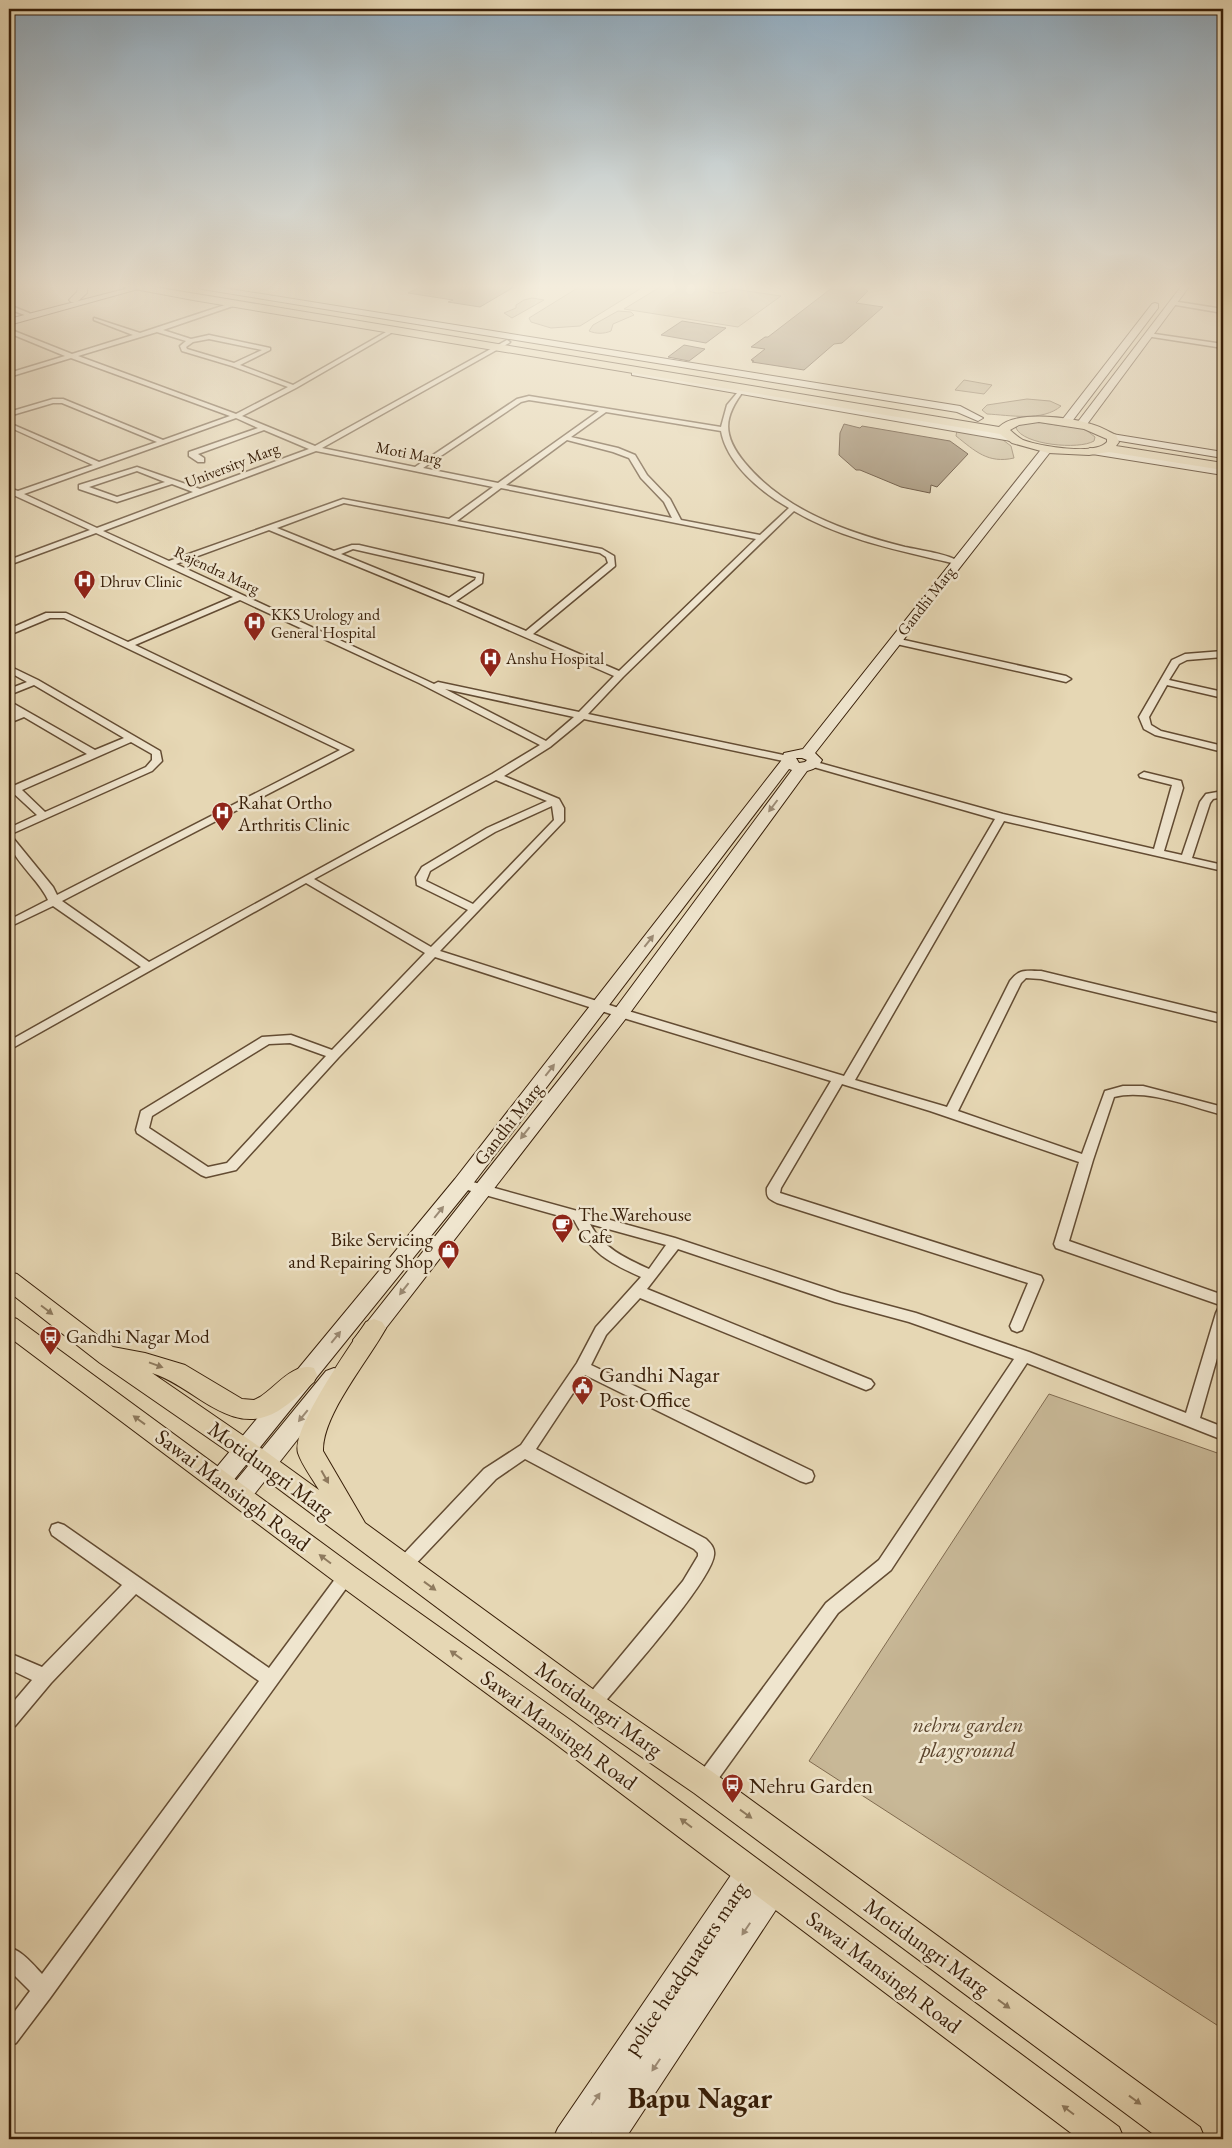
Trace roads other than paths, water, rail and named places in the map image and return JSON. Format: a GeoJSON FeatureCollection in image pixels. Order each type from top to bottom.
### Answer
{"type":"FeatureCollection","features":[{"type":"Feature","properties":{"kind":"main road"},"geometry":{"type":"LineString","coordinates":[[709,384],[1008,431],[1039,419],[1066,422],[1099,430],[1111,442],[1223,466]]}},
{"type":"Feature","properties":{"kind":"main road"},"geometry":{"type":"LineString","coordinates":[[754,384],[978,418]]}},
{"type":"Feature","properties":{"kind":"main road"},"geometry":{"type":"LineString","coordinates":[[809,384],[960,409],[1008,431],[1029,446],[1063,451],[1090,450],[1223,472]]}},
{"type":"Feature","properties":{"kind":"main road"},"geometry":{"type":"LineString","coordinates":[[1066,422],[1095,384]]}},
{"type":"Feature","properties":{"kind":"main road"},"geometry":{"type":"LineString","coordinates":[[1082,425],[1112,384]]}},
{"type":"Feature","properties":{"kind":"main road"},"geometry":{"type":"LineString","coordinates":[[1090,450],[1111,442],[1223,460]]}},
{"type":"Feature","properties":{"kind":"main road","name":"Gandhi Marg"},"geometry":{"type":"LineString","coordinates":[[305,1375],[471,1187],[600,1006],[800,761],[946,579],[956,562],[1047,449]]}},
{"type":"Feature","properties":{"kind":"main road"},"geometry":{"type":"LineString","coordinates":[[357,1532],[310,1452],[310,1439],[333,1393],[374,1328],[471,1187],[621,1012],[800,761]]}},
{"type":"Feature","properties":{"kind":"main road","name":"Motidungri Marg"},"geometry":{"type":"LineString","coordinates":[[9,1280],[108,1356],[254,1457],[591,1705],[704,1783],[1188,2139]]}},
{"type":"Feature","properties":{"kind":"main road","name":"Sawai Mansingh Road"},"geometry":{"type":"LineString","coordinates":[[9,1325],[230,1487],[347,1576],[563,1732],[1107,2139]]}},
{"type":"Feature","properties":{"kind":"main road"},"geometry":{"type":"LineString","coordinates":[[230,1487],[254,1457],[374,1328]]}},
{"type":"Feature","properties":{"kind":"main road"},"geometry":{"type":"LineString","coordinates":[[108,1356],[142,1360],[178,1373],[232,1406],[247,1410],[266,1406],[305,1375]]}},
{"type":"Feature","properties":{"kind":"main road","name":"police headquaters marg"},"geometry":{"type":"LineString","coordinates":[[569,2139],[762,1880]]}},
{"type":"Feature","properties":{"kind":"main road","name":"police headquaters marg"},"geometry":{"type":"LineString","coordinates":[[606,2139],[762,1880]]}},
{"type":"Feature","properties":{"kind":"street","name":"Moti Marg"},"geometry":{"type":"LineString","coordinates":[[149,384],[236,416],[315,449],[418,468],[761,538]]}},
{"type":"Feature","properties":{"kind":"street"},"geometry":{"type":"LineString","coordinates":[[286,384],[294,387]]}},
{"type":"Feature","properties":{"kind":"street"},"geometry":{"type":"LineString","coordinates":[[18,494],[236,416],[299,384]]}},
{"type":"Feature","properties":{"kind":"street","name":"University Marg"},"geometry":{"type":"LineString","coordinates":[[9,563],[315,449],[431,384]]}},
{"type":"Feature","properties":{"kind":"street"},"geometry":{"type":"LineString","coordinates":[[740,390],[727,411],[723,429],[731,449],[744,469],[768,491],[829,525],[876,542],[956,562]]}},
{"type":"Feature","properties":{"kind":"street"},"geometry":{"type":"LineString","coordinates":[[418,468],[519,400],[540,399],[723,429]]}},
{"type":"Feature","properties":{"kind":"street"},"geometry":{"type":"LineString","coordinates":[[9,414],[52,401],[62,401],[163,442]]}},
{"type":"Feature","properties":{"kind":"street"},"geometry":{"type":"LineString","coordinates":[[9,403],[25,409]]}},
{"type":"Feature","properties":{"kind":"street"},"geometry":{"type":"LineString","coordinates":[[451,521],[606,409]]}},
{"type":"Feature","properties":{"kind":"street"},"geometry":{"type":"LineString","coordinates":[[9,425],[99,465]]}},
{"type":"Feature","properties":{"kind":"street"},"geometry":{"type":"LineString","coordinates":[[201,460],[192,454],[263,428]]}},
{"type":"Feature","properties":{"kind":"street"},"geometry":{"type":"LineString","coordinates":[[566,438],[615,450],[632,457],[644,476],[667,501],[678,520]]}},
{"type":"Feature","properties":{"kind":"street"},"geometry":{"type":"LineString","coordinates":[[1111,442],[1223,455]]}},
{"type":"Feature","properties":{"kind":"street"},"geometry":{"type":"LineString","coordinates":[[82,488],[137,469],[200,492]]}},
{"type":"Feature","properties":{"kind":"street"},"geometry":{"type":"LineString","coordinates":[[61,479],[117,500],[172,482]]}},
{"type":"Feature","properties":{"kind":"street","name":"Rajendra Marg"},"geometry":{"type":"LineString","coordinates":[[9,490],[422,682],[547,745]]}},
{"type":"Feature","properties":{"kind":"street"},"geometry":{"type":"LineString","coordinates":[[169,564],[343,501],[602,552],[610,556],[612,564],[528,634]]}},
{"type":"Feature","properties":{"kind":"street"},"geometry":{"type":"LineString","coordinates":[[9,1046],[306,879],[496,776],[547,745],[582,716],[620,675],[794,507]]}},
{"type":"Feature","properties":{"kind":"street"},"geometry":{"type":"LineString","coordinates":[[268,528],[450,601],[620,675]]}},
{"type":"Feature","properties":{"kind":"street"},"geometry":{"type":"LineString","coordinates":[[332,554],[352,547],[359,547],[480,576],[480,581],[450,601]]}},
{"type":"Feature","properties":{"kind":"street"},"geometry":{"type":"LineString","coordinates":[[128,645],[240,597]]}},
{"type":"Feature","properties":{"kind":"street"},"geometry":{"type":"LineString","coordinates":[[9,632],[49,615],[62,614],[348,750],[9,924]]}},
{"type":"Feature","properties":{"kind":"street"},"geometry":{"type":"LineString","coordinates":[[895,641],[1066,679]]}},
{"type":"Feature","properties":{"kind":"street"},"geometry":{"type":"LineString","coordinates":[[1223,654],[1185,657],[1175,662],[1144,717],[1147,727],[1158,733],[1223,749]]}},
{"type":"Feature","properties":{"kind":"street"},"geometry":{"type":"LineString","coordinates":[[9,669],[35,682],[157,753],[157,761],[149,769],[9,832]]}},
{"type":"Feature","properties":{"kind":"street"},"geometry":{"type":"LineString","coordinates":[[9,692],[35,682]]}},
{"type":"Feature","properties":{"kind":"street"},"geometry":{"type":"LineString","coordinates":[[422,682],[800,761],[1001,817],[1223,868]]}},
{"type":"Feature","properties":{"kind":"street"},"geometry":{"type":"LineString","coordinates":[[1165,682],[1223,695]]}},
{"type":"Feature","properties":{"kind":"street"},"geometry":{"type":"LineString","coordinates":[[9,704],[22,714],[27,715],[94,754]]}},
{"type":"Feature","properties":{"kind":"street"},"geometry":{"type":"LineString","coordinates":[[9,720],[22,714]]}},
{"type":"Feature","properties":{"kind":"street"},"geometry":{"type":"LineString","coordinates":[[44,816],[12,786],[131,738]]}},
{"type":"Feature","properties":{"kind":"street"},"geometry":{"type":"LineString","coordinates":[[334,1055],[291,1039],[266,1040],[146,1114],[142,1130],[206,1172],[230,1167],[334,1055],[559,820],[559,808],[554,801],[496,776]]}},
{"type":"Feature","properties":{"kind":"street"},"geometry":{"type":"LineString","coordinates":[[1144,776],[1177,783],[1178,788],[1158,853]]}},
{"type":"Feature","properties":{"kind":"street"},"geometry":{"type":"LineString","coordinates":[[1186,860],[1205,802],[1210,796],[1223,794]]}},
{"type":"Feature","properties":{"kind":"street"},"geometry":{"type":"LineString","coordinates":[[475,909],[421,883],[421,877],[426,869],[491,830],[554,801]]}},
{"type":"Feature","properties":{"kind":"street"},"geometry":{"type":"LineString","coordinates":[[1001,817],[843,1080],[774,1188],[774,1195],[782,1200],[1036,1280],[1017,1326]]}},
{"type":"Feature","properties":{"kind":"street"},"geometry":{"type":"LineString","coordinates":[[9,840],[49,889],[54,901],[148,967]]}},
{"type":"Feature","properties":{"kind":"street"},"geometry":{"type":"LineString","coordinates":[[306,879],[433,953],[843,1080],[1086,1160]]}},
{"type":"Feature","properties":{"kind":"street"},"geometry":{"type":"LineString","coordinates":[[950,1114],[1016,981],[1022,974],[1041,975],[1223,1019]]}},
{"type":"Feature","properties":{"kind":"street"},"geometry":{"type":"LineString","coordinates":[[1223,1111],[1143,1090],[1123,1090],[1109,1094],[1086,1160],[1061,1244],[1223,1301]]}},
{"type":"Feature","properties":{"kind":"street"},"geometry":{"type":"LineString","coordinates":[[471,1187],[675,1243],[840,1298],[910,1318],[1024,1356],[1223,1434]]}},
{"type":"Feature","properties":{"kind":"street"},"geometry":{"type":"LineString","coordinates":[[579,1217],[588,1236],[601,1251],[651,1276]]}},
{"type":"Feature","properties":{"kind":"street"},"geometry":{"type":"LineString","coordinates":[[403,1566],[490,1474],[527,1450],[582,1368],[601,1331],[651,1276],[675,1243]]}},
{"type":"Feature","properties":{"kind":"street"},"geometry":{"type":"LineString","coordinates":[[637,1291],[866,1384]]}},
{"type":"Feature","properties":{"kind":"street"},"geometry":{"type":"LineString","coordinates":[[1191,1422],[1223,1313]]}},
{"type":"Feature","properties":{"kind":"street"},"geometry":{"type":"LineString","coordinates":[[704,1783],[832,1608],[885,1565],[1024,1356]]}},
{"type":"Feature","properties":{"kind":"street"},"geometry":{"type":"LineString","coordinates":[[582,1368],[806,1476]]}},
{"type":"Feature","properties":{"kind":"street","name":"Gandhi Marg"},"geometry":{"type":"LineString","coordinates":[[254,1457],[305,1375]]}},
{"type":"Feature","properties":{"kind":"street"},"geometry":{"type":"LineString","coordinates":[[527,1450],[533,1457],[700,1544],[706,1550],[706,1557],[689,1586],[591,1705]]}},
{"type":"Feature","properties":{"kind":"street"},"geometry":{"type":"LineString","coordinates":[[58,1530],[270,1679]]}},
{"type":"Feature","properties":{"kind":"street"},"geometry":{"type":"LineString","coordinates":[[9,2036],[347,1576]]}},
{"type":"Feature","properties":{"kind":"street"},"geometry":{"type":"LineString","coordinates":[[9,1720],[45,1677],[134,1584]]}},
{"type":"Feature","properties":{"kind":"street"},"geometry":{"type":"LineString","coordinates":[[9,1661],[45,1677]]}},
{"type":"Feature","properties":{"kind":"street"},"geometry":{"type":"LineString","coordinates":[[9,1957],[43,1991]]}},
{"type":"Feature","properties":{"kind":"place","name":"Dhruv Clinic"},"geometry":{"type":"Point","coordinates":[84,600]}},
{"type":"Feature","properties":{"kind":"place","name":"KKS Urology and General Hospital"},"geometry":{"type":"Point","coordinates":[255,642]}},
{"type":"Feature","properties":{"kind":"place","name":"Anshu Hospital"},"geometry":{"type":"Point","coordinates":[490,677]}},
{"type":"Feature","properties":{"kind":"place","name":"Rahat Ortho Arthritis Clinic"},"geometry":{"type":"Point","coordinates":[222,832]}},
{"type":"Feature","properties":{"kind":"place","name":"The Warehouse Cafe"},"geometry":{"type":"Point","coordinates":[562,1244]}},
{"type":"Feature","properties":{"kind":"place","name":"Bike Servicing and Repairing Shop"},"geometry":{"type":"Point","coordinates":[449,1269]}},
{"type":"Feature","properties":{"kind":"place","name":"Gandhi Nagar Mod"},"geometry":{"type":"Point","coordinates":[50,1355]}},
{"type":"Feature","properties":{"kind":"place","name":"Gandhi Nagar Post Office"},"geometry":{"type":"Point","coordinates":[583,1406]}},
{"type":"Feature","properties":{"kind":"place","name":"Nehru Garden"},"geometry":{"type":"Point","coordinates":[733,1804]}},
{"type":"Feature","properties":{"kind":"district","name":"Bapu Nagar"},"geometry":{"type":"Point","coordinates":[700,2098]}},
{"type":"Feature","properties":{"kind":"park label","name":"nehru garden playground"},"geometry":{"type":"Point","coordinates":[968,1736]}}]}
